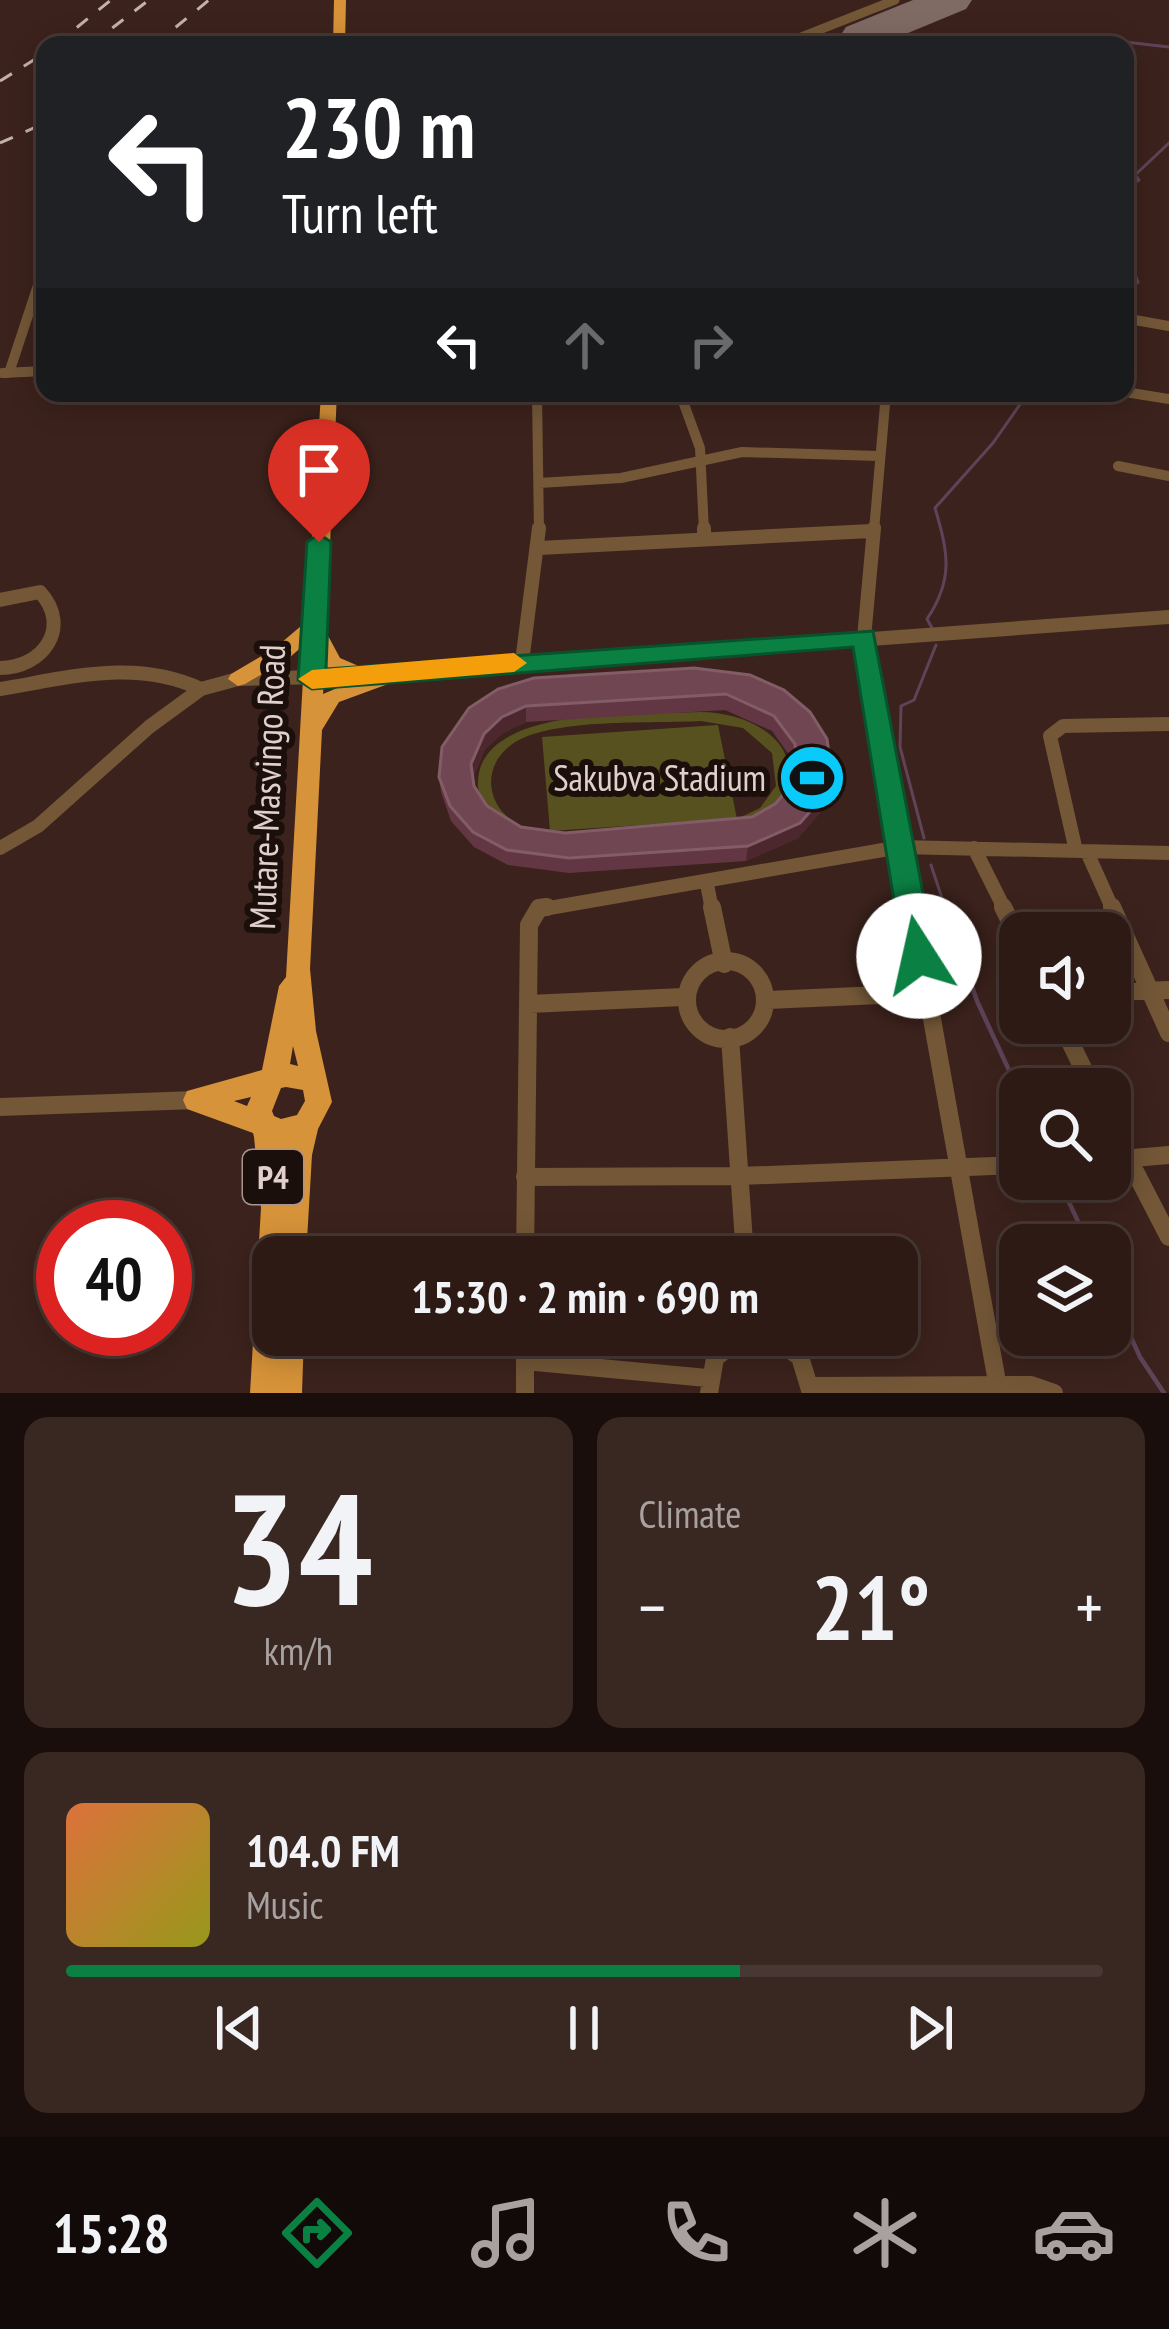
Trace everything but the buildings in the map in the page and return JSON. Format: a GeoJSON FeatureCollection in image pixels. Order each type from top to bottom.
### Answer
{"type":"FeatureCollection","features":[{"type":"Feature","properties":{"kind":"highway"},"geometry":{"type":"LineString","coordinates":[[339,36],[340,0]]}},
{"type":"Feature","properties":{"kind":"highway","name":"Mutare-Masvingo Road"},"geometry":{"type":"LineString","coordinates":[[293,1236],[296,1168],[305,1126],[319,1102],[303,1031],[298,969],[327,402]]}},
{"type":"Feature","properties":{"kind":"highway"},"geometry":{"type":"LineString","coordinates":[[238,680],[282,653],[313,626],[332,663],[366,676]]}},
{"type":"Feature","properties":{"kind":"highway"},"geometry":{"type":"LineString","coordinates":[[309,734],[332,697],[392,675]]}},
{"type":"Feature","properties":{"kind":"highway","name":"Mutare-Masvingo Road"},"geometry":{"type":"LineString","coordinates":[[266,1393],[273,1174],[268,1127],[260,1111],[271,1082],[287,996],[298,969]]}},
{"type":"Feature","properties":{"kind":"highway"},"geometry":{"type":"LineString","coordinates":[[196,1100],[292,1075],[314,1081]]}},
{"type":"Feature","properties":{"kind":"highway"},"geometry":{"type":"LineString","coordinates":[[196,1100],[268,1127],[289,1131],[305,1126]]}},
{"type":"Feature","properties":{"kind":"highway"},"geometry":{"type":"LineString","coordinates":[[286,1393],[288,1356]]}},
{"type":"Feature","properties":{"kind":"street"},"geometry":{"type":"LineString","coordinates":[[804,36],[896,0]]}},
{"type":"Feature","properties":{"kind":"street"},"geometry":{"type":"LineString","coordinates":[[36,289],[5,373],[36,371]]}},
{"type":"Feature","properties":{"kind":"street"},"geometry":{"type":"LineString","coordinates":[[1135,320],[1169,326]]}},
{"type":"Feature","properties":{"kind":"street"},"geometry":{"type":"LineString","coordinates":[[1134,393],[1169,399]]}},
{"type":"Feature","properties":{"kind":"street"},"geometry":{"type":"LineString","coordinates":[[522,662],[539,548],[538,402]]}},
{"type":"Feature","properties":{"kind":"street"},"geometry":{"type":"LineString","coordinates":[[681,402],[693,417],[702,461],[704,539]]}},
{"type":"Feature","properties":{"kind":"street"},"geometry":{"type":"LineString","coordinates":[[885,402],[864,638],[999,1390]]}},
{"type":"Feature","properties":{"kind":"street"},"geometry":{"type":"LineString","coordinates":[[539,483],[621,478],[742,452],[879,455]]}},
{"type":"Feature","properties":{"kind":"street"},"geometry":{"type":"LineString","coordinates":[[1118,466],[1169,476]]}},
{"type":"Feature","properties":{"kind":"street"},"geometry":{"type":"LineString","coordinates":[[539,548],[872,531]]}},
{"type":"Feature","properties":{"kind":"street"},"geometry":{"type":"LineString","coordinates":[[0,600],[40,592],[51,600],[55,613],[49,648],[42,659],[30,666],[0,668]]}},
{"type":"Feature","properties":{"kind":"street"},"geometry":{"type":"LineString","coordinates":[[0,848],[38,826],[149,727],[201,688],[238,680],[392,675],[1169,617]]}},
{"type":"Feature","properties":{"kind":"street"},"geometry":{"type":"LineString","coordinates":[[0,689],[144,669],[182,677],[201,688]]}},
{"type":"Feature","properties":{"kind":"street"},"geometry":{"type":"LineString","coordinates":[[1169,724],[1063,726],[1049,742],[1082,852],[1160,991],[1169,1033]]}},
{"type":"Feature","properties":{"kind":"street"},"geometry":{"type":"LineString","coordinates":[[525,1236],[529,925],[538,908],[707,884],[900,847],[1169,853]]}},
{"type":"Feature","properties":{"kind":"street"},"geometry":{"type":"LineString","coordinates":[[974,848],[1006,912]]}},
{"type":"Feature","properties":{"kind":"street"},"geometry":{"type":"LineString","coordinates":[[707,884],[724,964]]}},
{"type":"Feature","properties":{"kind":"street"},"geometry":{"type":"LineString","coordinates":[[724,964],[758,979],[768,1000],[762,1021],[730,1037],[702,1030],[685,1010],[683,997],[685,986],[700,970],[724,964]]}},
{"type":"Feature","properties":{"kind":"street"},"geometry":{"type":"LineString","coordinates":[[768,1000],[925,993]]}},
{"type":"Feature","properties":{"kind":"street"},"geometry":{"type":"LineString","coordinates":[[529,1004],[683,997]]}},
{"type":"Feature","properties":{"kind":"street"},"geometry":{"type":"LineString","coordinates":[[730,1037],[744,1236]]}},
{"type":"Feature","properties":{"kind":"street"},"geometry":{"type":"LineString","coordinates":[[0,1107],[196,1100]]}},
{"type":"Feature","properties":{"kind":"street"},"geometry":{"type":"LineString","coordinates":[[1131,1158],[1169,1155]]}},
{"type":"Feature","properties":{"kind":"street"},"geometry":{"type":"LineString","coordinates":[[525,1177],[740,1176],[999,1166]]}},
{"type":"Feature","properties":{"kind":"street"},"geometry":{"type":"LineString","coordinates":[[1131,1178],[1169,1237]]}},
{"type":"Feature","properties":{"kind":"street"},"geometry":{"type":"LineString","coordinates":[[524,1393],[525,1356]]}},
{"type":"Feature","properties":{"kind":"street"},"geometry":{"type":"LineString","coordinates":[[525,1360],[708,1386],[716,1356]]}},
{"type":"Feature","properties":{"kind":"street"},"geometry":{"type":"LineString","coordinates":[[798,1356],[812,1389],[999,1390],[1031,1385],[1054,1393]]}},
{"type":"Feature","properties":{"kind":"shaded area"},"geometry":{"type":"Polygon","coordinates":[[[700,712],[744,720],[777,741],[789,774],[769,815],[571,842],[516,834],[497,820],[482,799],[478,786],[484,759],[503,740],[532,727],[605,715],[700,712]],[[701,721],[550,730],[528,736],[500,756],[491,780],[492,793],[497,805],[517,824],[553,832],[603,832],[733,819],[550,831],[542,737],[718,725],[737,819],[760,808],[776,786],[772,753],[743,728],[701,721]]]}},
{"type":"Feature","properties":{"kind":"waterway"},"geometry":{"type":"LineString","coordinates":[[1134,43],[1169,47]]}},
{"type":"Feature","properties":{"kind":"waterway"},"geometry":{"type":"LineString","coordinates":[[1134,182],[1139,180],[1135,175],[1169,143]]}},
{"type":"Feature","properties":{"kind":"waterway"},"geometry":{"type":"LineString","coordinates":[[1134,238],[1134,242]]}},
{"type":"Feature","properties":{"kind":"waterway"},"geometry":{"type":"LineString","coordinates":[[1134,273],[1138,282],[1134,286]]}},
{"type":"Feature","properties":{"kind":"waterway"},"geometry":{"type":"LineString","coordinates":[[932,628],[927,619],[941,591],[946,565],[935,508],[993,443],[1022,402]]}},
{"type":"Feature","properties":{"kind":"waterway"},"geometry":{"type":"LineString","coordinates":[[924,838],[900,747],[901,706],[914,700],[936,645]]}},
{"type":"Feature","properties":{"kind":"waterway"},"geometry":{"type":"LineString","coordinates":[[931,865],[945,907]]}},
{"type":"Feature","properties":{"kind":"waterway"},"geometry":{"type":"LineString","coordinates":[[945,907],[977,1001],[1008,1068]]}},
{"type":"Feature","properties":{"kind":"waterway"},"geometry":{"type":"LineString","coordinates":[[1068,1200],[1079,1224]]}},
{"type":"Feature","properties":{"kind":"waterway"},"geometry":{"type":"LineString","coordinates":[[1131,1338],[1164,1393]]}},
{"type":"Feature","properties":{"kind":"runway"},"geometry":{"type":"LineString","coordinates":[[862,36],[951,0]]}},
{"type":"Feature","properties":{"kind":"railway"},"geometry":{"type":"LineString","coordinates":[[66,36],[111,0]]}},
{"type":"Feature","properties":{"kind":"railway"},"geometry":{"type":"LineString","coordinates":[[102,36],[149,0]]}},
{"type":"Feature","properties":{"kind":"railway"},"geometry":{"type":"LineString","coordinates":[[165,36],[209,0]]}},
{"type":"Feature","properties":{"kind":"railway"},"geometry":{"type":"LineString","coordinates":[[0,81],[36,59]]}},
{"type":"Feature","properties":{"kind":"railway"},"geometry":{"type":"LineString","coordinates":[[0,143],[36,127]]}},
{"type":"Feature","properties":{"kind":"slow traffic"},"geometry":{"type":"LineString","coordinates":[[312,679],[514,663]]}},
{"type":"Feature","properties":{"kind":"place","name":"Sakubva Stadium"},"geometry":{"type":"Point","coordinates":[812,778]}},
{"type":"Feature","properties":{"kind":"route"},"geometry":{"type":"LineString","coordinates":[[319,542],[312,680],[864,638],[919,956]]}}]}
